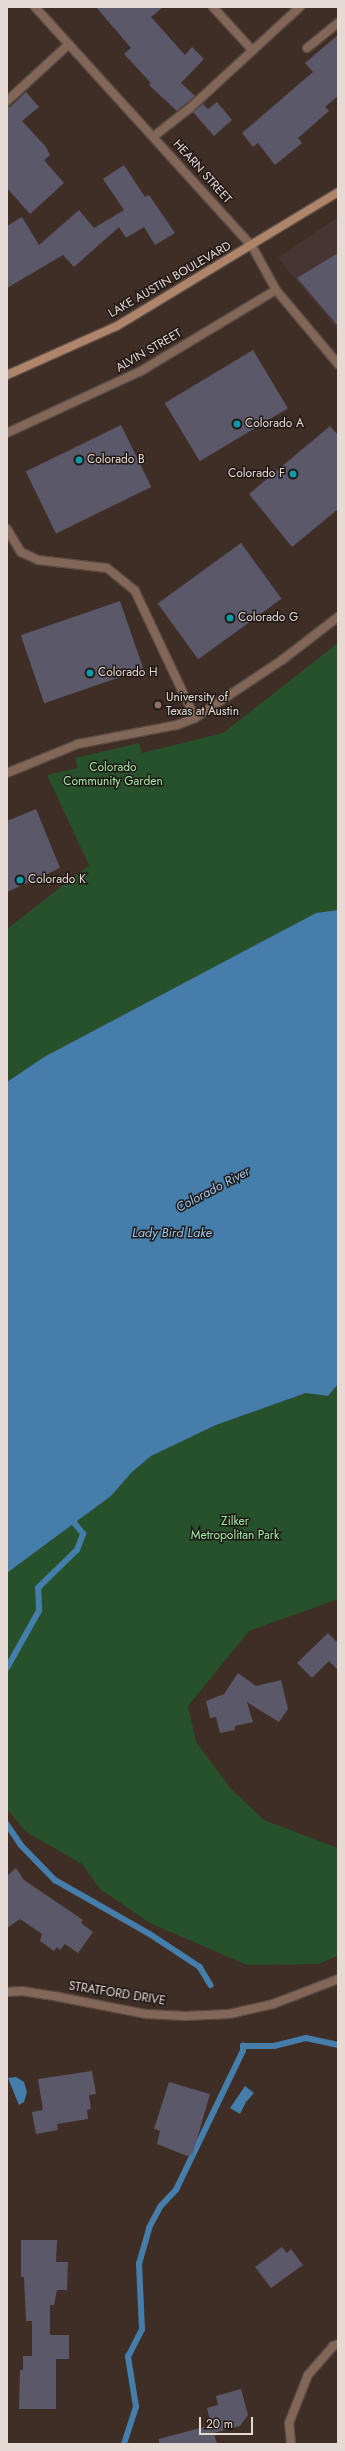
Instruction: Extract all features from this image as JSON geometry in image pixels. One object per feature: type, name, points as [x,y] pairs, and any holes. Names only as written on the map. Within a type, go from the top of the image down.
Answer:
[{"type":"main road","name":"LAKE AUSTIN BOULEVARD","points":[[7,375],[37,364],[116,326],[252,246],[338,192]]},
{"type":"street","name":"HEARN STREET","points":[[35,7],[154,136],[252,246],[276,290],[338,364]]},
{"type":"street","points":[[213,7],[253,51]]},
{"type":"street","points":[[154,136],[190,108],[300,7]]},
{"type":"street","points":[[307,48],[338,23]]},
{"type":"street","points":[[7,101],[69,44]]},
{"type":"street","name":"ALVIN STREET","points":[[7,433],[142,371],[230,315],[276,290]]},
{"type":"street","points":[[7,529],[21,552],[38,560],[107,568],[135,591],[195,718]]},
{"type":"street","points":[[7,774],[78,744],[178,725],[195,718],[282,660],[338,617]]},
{"type":"street","name":"STRATFORD DRIVE","points":[[7,1992],[22,1991],[146,2014],[186,2016],[230,2014],[273,2004],[338,1979]]},
{"type":"street","points":[[291,2444],[289,2423],[308,2375],[333,2346],[338,2344]]},
{"type":"shaded area","points":[[338,217],[338,330],[278,258]]},
{"type":"green space","name":"Colorado Community Garden","points":[[338,643],[338,910],[316,913],[44,1057],[7,1082],[7,929],[89,865],[47,775],[78,768],[75,758],[139,743],[142,753],[223,733]]},
{"type":"green space","name":"Zilker Metropolitan Park","points":[[338,1384],[338,1599],[249,1631],[188,1706],[196,1742],[231,1789],[264,1820],[338,1848],[338,1956],[318,1964],[247,1965],[150,1923],[100,1889],[82,1864],[26,1832],[7,1809],[7,1573],[111,1496],[132,1472],[151,1456],[216,1425],[306,1393],[328,1396]]},
{"type":"water","name":"Lady Bird Lake","points":[[338,910],[338,1384],[328,1396],[306,1393],[216,1425],[151,1456],[132,1472],[111,1496],[7,1573],[7,1082],[44,1057],[316,913]]},
{"type":"water","points":[[16,2077],[24,2082],[27,2092],[24,2102],[19,2105],[8,2078]]},
{"type":"water","points":[[245,2086],[254,2093],[246,2102],[240,2114],[230,2108]]},
{"type":"building","points":[[96,7],[163,7],[151,17],[185,55],[192,47],[204,59],[181,83],[195,96],[177,111],[149,85],[151,83],[124,54],[131,48]]},
{"type":"building","points":[[338,35],[338,96],[325,107],[329,111],[298,138],[302,143],[275,165],[258,143],[253,147],[242,133],[313,72],[305,63]]},
{"type":"building","points":[[26,92],[39,107],[22,121],[46,147],[50,155],[44,160],[64,183],[30,214],[7,188],[7,106],[10,107]]},
{"type":"building","points":[[217,102],[232,120],[214,136],[193,112],[203,104],[208,109]]},
{"type":"building","points":[[124,165],[145,197],[149,195],[175,233],[155,245],[144,227],[126,238],[119,227],[74,267],[63,255],[7,288],[7,226],[22,217],[39,245],[79,210],[94,228],[124,210],[103,179]]},
{"type":"building","points":[[338,253],[338,326],[297,278]]},
{"type":"building","points":[[253,350],[288,408],[200,461],[165,403]]},
{"type":"building","points":[[121,425],[151,487],[56,533],[26,471]]},
{"type":"building","points":[[330,426],[338,435],[338,509],[292,547],[249,494]]},
{"type":"building","points":[[241,543],[282,599],[198,659],[158,604]]},
{"type":"building","points":[[120,601],[143,669],[44,703],[21,635]]},
{"type":"building","points":[[36,809],[60,868],[7,892],[7,821]]},
{"type":"building","points":[[328,1633],[338,1643],[338,1670],[329,1661],[312,1678],[297,1663]]},
{"type":"building","points":[[238,1673],[256,1686],[281,1680],[288,1709],[279,1722],[247,1702],[253,1722],[235,1726],[235,1730],[220,1733],[216,1717],[210,1718],[206,1701],[224,1694]]},
{"type":"building","points":[[16,1868],[24,1880],[83,1920],[81,1923],[93,1932],[78,1953],[65,1944],[60,1950],[57,1947],[54,1951],[40,1941],[42,1934],[20,1919],[7,1928],[7,1876]]},
{"type":"building","points":[[92,2071],[96,2094],[89,2095],[91,2109],[87,2110],[88,2119],[57,2124],[58,2130],[36,2134],[32,2112],[43,2110],[38,2079]]},
{"type":"building","points":[[169,2082],[210,2094],[193,2153],[187,2156],[157,2144],[160,2131],[154,2129]]},
{"type":"building","points":[[21,2240],[57,2240],[56,2262],[68,2262],[67,2290],[57,2290],[54,2305],[50,2305],[50,2335],[69,2335],[69,2359],[56,2359],[56,2409],[19,2409],[20,2370],[23,2370],[23,2356],[32,2356],[32,2321],[26,2321],[24,2277],[21,2277]]},
{"type":"building","points":[[282,2247],[287,2253],[291,2249],[303,2265],[271,2288],[255,2267]]},
{"type":"building","points":[[241,2389],[248,2415],[240,2426],[214,2433],[217,2444],[159,2444],[159,2439],[211,2425],[207,2408],[218,2405],[216,2396]]},
{"type":"waterway","points":[[7,1668],[39,1611],[38,1588],[77,1550],[83,1534],[70,1518]]},
{"type":"waterway","points":[[7,1824],[21,1845],[55,1880],[150,1934],[200,1967],[211,1985]]},
{"type":"waterway","points":[[124,2444],[136,2407],[128,2357],[142,2330],[139,2264],[149,2228],[160,2207],[176,2190],[243,2051],[243,2046],[274,2046],[306,2038],[338,2045]]},
{"type":"place","name":"Colorado A","points":[[237,424]]},
{"type":"place","name":"Colorado B","points":[[79,460]]},
{"type":"place","name":"Colorado F","points":[[293,474]]},
{"type":"place","name":"Colorado G","points":[[230,618]]},
{"type":"place","name":"Colorado H","points":[[90,673]]},
{"type":"place","name":"University of Texas at Austin","points":[[158,705]]},
{"type":"place","name":"Colorado K","points":[[20,880]]},
{"type":"water label","name":"Colorado River","points":[[213,1190]]}]
